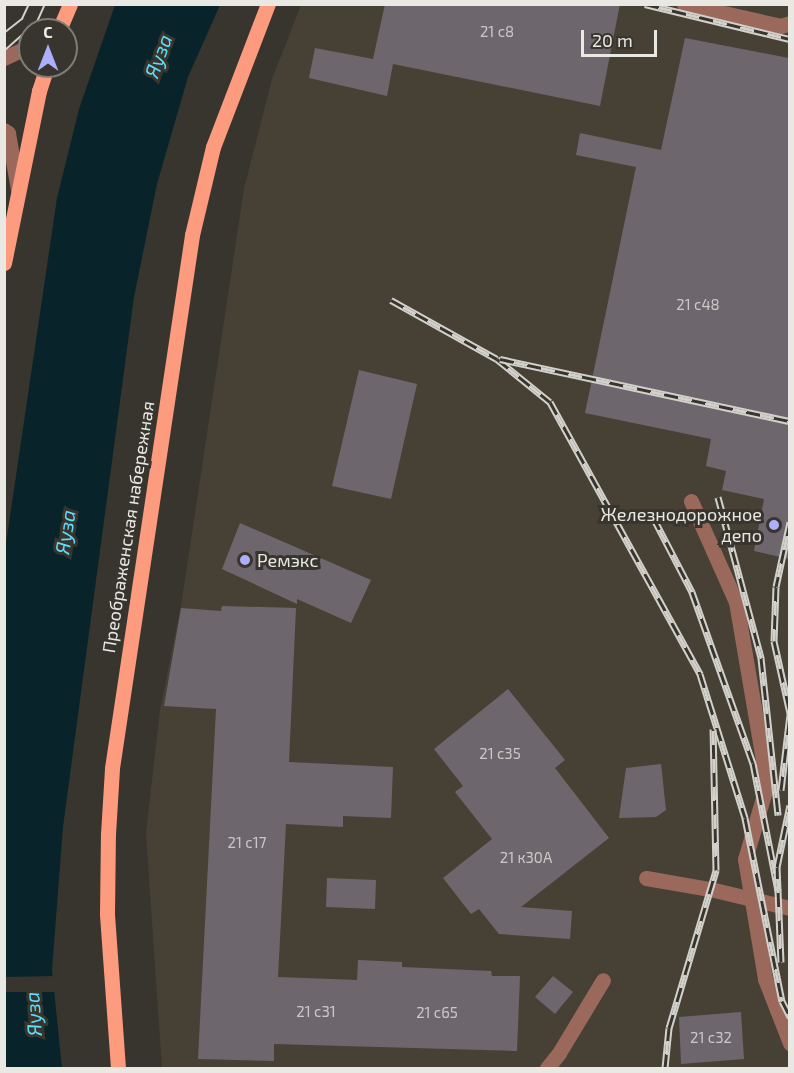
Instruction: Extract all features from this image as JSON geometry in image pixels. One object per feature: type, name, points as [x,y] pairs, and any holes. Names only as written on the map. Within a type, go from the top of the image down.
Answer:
[{"type":"main road","points":[[64,18],[70,4]]},
{"type":"main road","name":"Преображенская набережная","points":[[118,1068],[107,913],[112,768],[192,235],[213,147],[268,4]]},
{"type":"main road","points":[[4,263],[43,78]]},
{"type":"street","points":[[684,4],[781,26],[789,23]]},
{"type":"street","points":[[4,58],[18,52]]},
{"type":"street","points":[[4,130],[8,133],[18,189]]},
{"type":"street","points":[[691,501],[736,602],[767,784],[745,859],[765,979],[789,1043]]},
{"type":"street","points":[[646,878],[710,889],[789,908]]},
{"type":"street","points":[[547,1068],[559,1053],[603,980]]},
{"type":"shaded area","points":[[301,5],[789,5],[789,1068],[162,1068],[146,833],[160,710],[181,606],[244,189],[272,79]]},
{"type":"water","name":"Яуза","points":[[115,5],[220,5],[188,77],[157,184],[134,297],[63,827],[52,970],[62,1068],[5,1068],[4,557],[57,198],[79,109]]},
{"type":"pier","points":[[55,976],[55,992],[5,992],[5,977]]},
{"type":"building","points":[[385,4],[620,4],[600,106],[393,64],[387,96],[309,78],[315,48],[373,59]]},
{"type":"building","points":[[685,38],[789,58],[789,559],[754,551],[764,499],[722,490],[726,471],[706,466],[711,439],[585,413],[636,167],[576,155],[580,133],[661,150]]},
{"type":"building","points":[[359,370],[417,384],[391,499],[332,486]]},
{"type":"building","points":[[240,523],[371,580],[351,623],[297,599],[297,604],[222,569]]},
{"type":"building","points":[[222,606],[296,608],[289,762],[393,767],[391,818],[343,816],[343,827],[286,824],[278,977],[357,980],[358,960],[402,962],[402,967],[491,971],[492,976],[520,976],[517,1051],[274,1044],[274,1061],[198,1059],[216,709],[164,706],[181,608],[221,611]]},
{"type":"building","points":[[508,689],[565,760],[555,768],[609,838],[521,907],[572,911],[570,939],[499,934],[479,909],[471,914],[443,878],[492,839],[455,792],[463,786],[434,749]]},
{"type":"building","points":[[661,764],[666,810],[656,817],[619,818],[626,768]]},
{"type":"building","points":[[327,878],[376,880],[375,909],[326,907]]},
{"type":"building","points":[[553,976],[573,992],[555,1014],[535,997]]},
{"type":"building","points":[[741,1012],[744,1059],[681,1064],[679,1017]]},
{"type":"tram line","points":[[4,33],[22,19],[29,4]]},
{"type":"tram line","points":[[4,51],[37,22],[45,4]]},
{"type":"railway","points":[[645,4],[790,39]]},
{"type":"railway","points":[[391,300],[497,359],[550,402],[700,674],[745,818],[782,1001],[790,1017]]},
{"type":"railway","points":[[500,359],[790,421]]},
{"type":"railway","points":[[718,497],[761,658],[778,815]]},
{"type":"railway","points":[[653,517],[692,592],[753,763],[778,891]]},
{"type":"railway","points":[[790,522],[776,587],[774,641],[790,713]]},
{"type":"railway","points":[[781,790],[790,714]]},
{"type":"railway","points":[[665,1068],[669,1028],[716,870],[713,729]]},
{"type":"railway","points":[[781,962],[777,867],[790,805]]},
{"type":"place","name":"Железнодорожное депо","points":[[774,525]]},
{"type":"place","name":"Ремэкс","points":[[245,560]]}]
